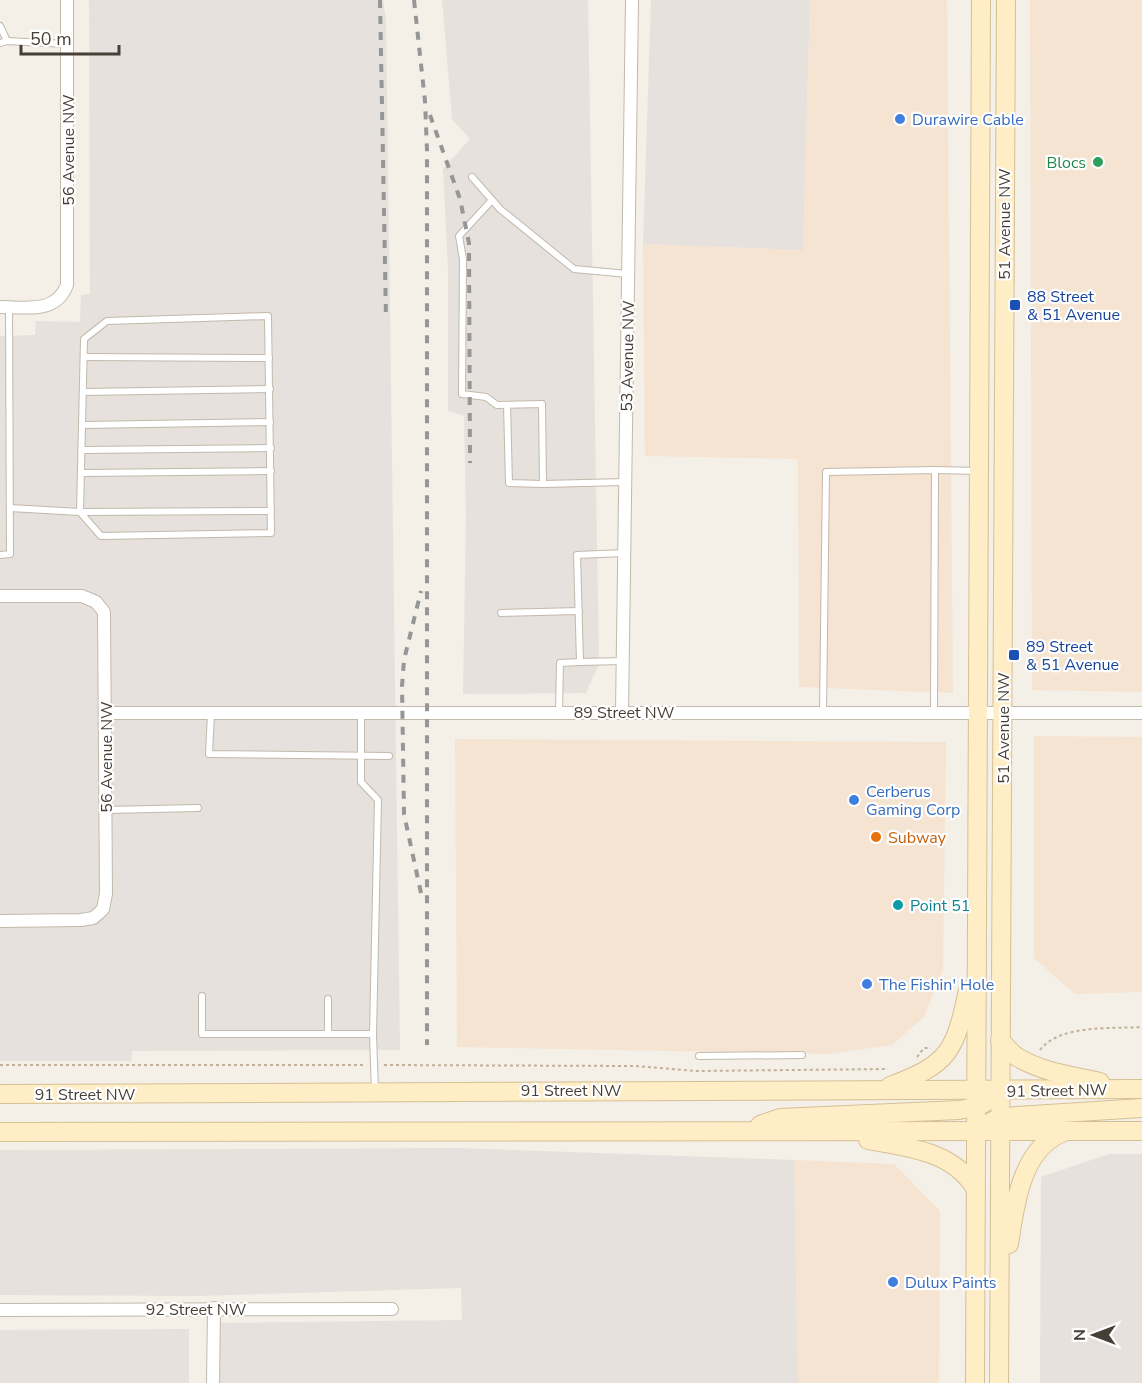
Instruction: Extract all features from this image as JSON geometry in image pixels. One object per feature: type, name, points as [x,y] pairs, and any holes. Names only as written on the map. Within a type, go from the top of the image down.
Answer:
[{"type":"main road","name":"51 Avenue NW","points":[[975,1383],[981,0]]},
{"type":"main road","name":"51 Avenue NW","points":[[999,1383],[1006,0]]},
{"type":"main road","points":[[879,1090],[919,1075],[933,1067],[945,1055],[960,1024],[976,949]]},
{"type":"main road","points":[[1000,1040],[1018,1057],[1033,1064],[1062,1074],[1135,1089]]},
{"type":"main road","name":"91 Street NW","points":[[1000,1091],[1135,1089]]},
{"type":"main road","name":"91 Street NW","points":[[0,1094],[879,1090],[975,1099]]},
{"type":"main road","points":[[744,1131],[780,1118],[959,1110],[975,1099],[983,1104],[1000,1091]]},
{"type":"main road","points":[[1001,1125],[1142,1108]]},
{"type":"main road","points":[[0,1132],[816,1130],[975,1132],[981,1125],[1067,1131],[1142,1131]]},
{"type":"main road","points":[[816,1130],[924,1151],[959,1168],[975,1188]]},
{"type":"main road","points":[[999,1299],[1013,1219],[1029,1165],[1035,1153],[1044,1143],[1067,1131]]},
{"type":"street","name":"56 Avenue NW","points":[[4,307],[46,307],[60,298],[68,277],[67,0]]},
{"type":"street","name":"53 Avenue NW","points":[[622,712],[632,0]]},
{"type":"street","name":"56 Avenue NW","points":[[0,596],[75,596],[96,602],[106,617],[106,894],[102,909],[93,918],[81,920],[0,921]]},
{"type":"street","name":"89 Street NW","points":[[106,713],[1003,714],[1142,712]]},
{"type":"street","points":[[213,1383],[214,1308]]},
{"type":"street","name":"92 Street NW","points":[[0,1310],[392,1309]]},
{"type":"lane","points":[[0,26],[4,42],[68,44]]},
{"type":"lane","points":[[472,177],[500,209],[574,269],[628,274]]},
{"type":"lane","points":[[492,200],[459,236],[463,259],[462,394],[486,398],[497,405],[542,404],[543,484]]},
{"type":"lane","points":[[0,555],[10,554],[9,381],[4,307]]},
{"type":"lane","points":[[268,316],[271,533],[101,536],[81,512],[84,357],[84,339],[108,321],[268,316]]},
{"type":"lane","points":[[84,357],[269,358]]},
{"type":"lane","points":[[0,381],[9,381]]},
{"type":"lane","points":[[84,392],[270,389]]},
{"type":"lane","points":[[507,405],[509,483],[625,482]]},
{"type":"lane","points":[[83,425],[270,422]]},
{"type":"lane","points":[[83,450],[271,448]]},
{"type":"lane","points":[[934,713],[935,470]]},
{"type":"lane","points":[[82,473],[271,471]]},
{"type":"lane","points":[[823,713],[826,472],[978,471]]},
{"type":"lane","points":[[10,508],[81,512],[271,511]]},
{"type":"lane","points":[[580,662],[577,555],[624,553]]},
{"type":"lane","points":[[501,613],[579,611]]},
{"type":"lane","points":[[559,712],[560,663],[623,661]]},
{"type":"lane","points":[[211,712],[209,754],[389,756]]},
{"type":"lane","points":[[361,712],[361,782],[378,800],[373,1034],[375,1091]]},
{"type":"lane","points":[[106,810],[198,808]]},
{"type":"lane","points":[[202,996],[202,1034],[373,1034]]},
{"type":"lane","points":[[327,1034],[328,999]]},
{"type":"lane","points":[[699,1056],[802,1055]]},
{"type":"path","points":[[1038,1054],[1047,1042],[1061,1034],[1142,1027]]},
{"type":"path","points":[[913,1061],[924,1048],[930,1047],[939,1051]]},
{"type":"path","points":[[0,1065],[644,1066],[696,1071],[895,1068]]},
{"type":"shaded area","points":[[89,0],[383,0],[386,19],[400,1050],[132,1051],[131,1061],[0,1061],[0,336],[35,335],[36,321],[80,322],[81,295],[90,294]]},
{"type":"shaded area","points":[[442,0],[588,0],[599,664],[586,693],[463,694],[466,515],[464,416],[448,411],[448,271],[443,169],[470,139],[452,119]]},
{"type":"shaded area","points":[[651,0],[810,0],[803,250],[643,244]]},
{"type":"shaded area","points":[[810,0],[947,0],[953,693],[799,687],[798,459],[645,456],[643,244],[803,250]]},
{"type":"shaded area","points":[[1030,0],[1142,0],[1142,692],[1032,690]]},
{"type":"shaded area","points":[[1034,736],[1142,737],[1142,992],[1075,994],[1034,958]]},
{"type":"shaded area","points":[[455,739],[946,742],[943,970],[924,1017],[892,1045],[828,1054],[457,1047]]},
{"type":"shaded area","points":[[460,1148],[794,1160],[798,1383],[220,1383],[220,1323],[462,1320],[461,1288],[196,1296],[0,1295],[0,1150]]},
{"type":"shaded area","points":[[1109,1154],[1142,1154],[1142,1383],[1040,1383],[1041,1177]]},
{"type":"shaded area","points":[[794,1160],[894,1164],[940,1211],[939,1383],[798,1383]]},
{"type":"shaded area","points":[[189,1329],[189,1383],[0,1383],[0,1330]]},
{"type":"railway","points":[[380,0],[386,318]]},
{"type":"railway","points":[[414,0],[425,101],[427,150],[427,1045]]},
{"type":"railway","points":[[430,115],[460,199],[469,243],[470,463]]},
{"type":"railway","points":[[421,591],[404,660],[402,686],[404,814],[421,893]]},
{"type":"place","name":"Durawire Cable","points":[[900,119]]},
{"type":"place","name":"Blocs","points":[[1098,162]]},
{"type":"place","name":"88 Street & 51 Avenue","points":[[1015,305]]},
{"type":"place","name":"89 Street & 51 Avenue","points":[[1014,655]]},
{"type":"place","name":"Cerberus Gaming Corp","points":[[854,800]]},
{"type":"place","name":"Subway","points":[[876,837]]},
{"type":"place","name":"Point 51","points":[[898,905]]},
{"type":"place","name":"The Fishin' Hole","points":[[867,984]]},
{"type":"place","name":"Dulux Paints","points":[[893,1282]]}]
